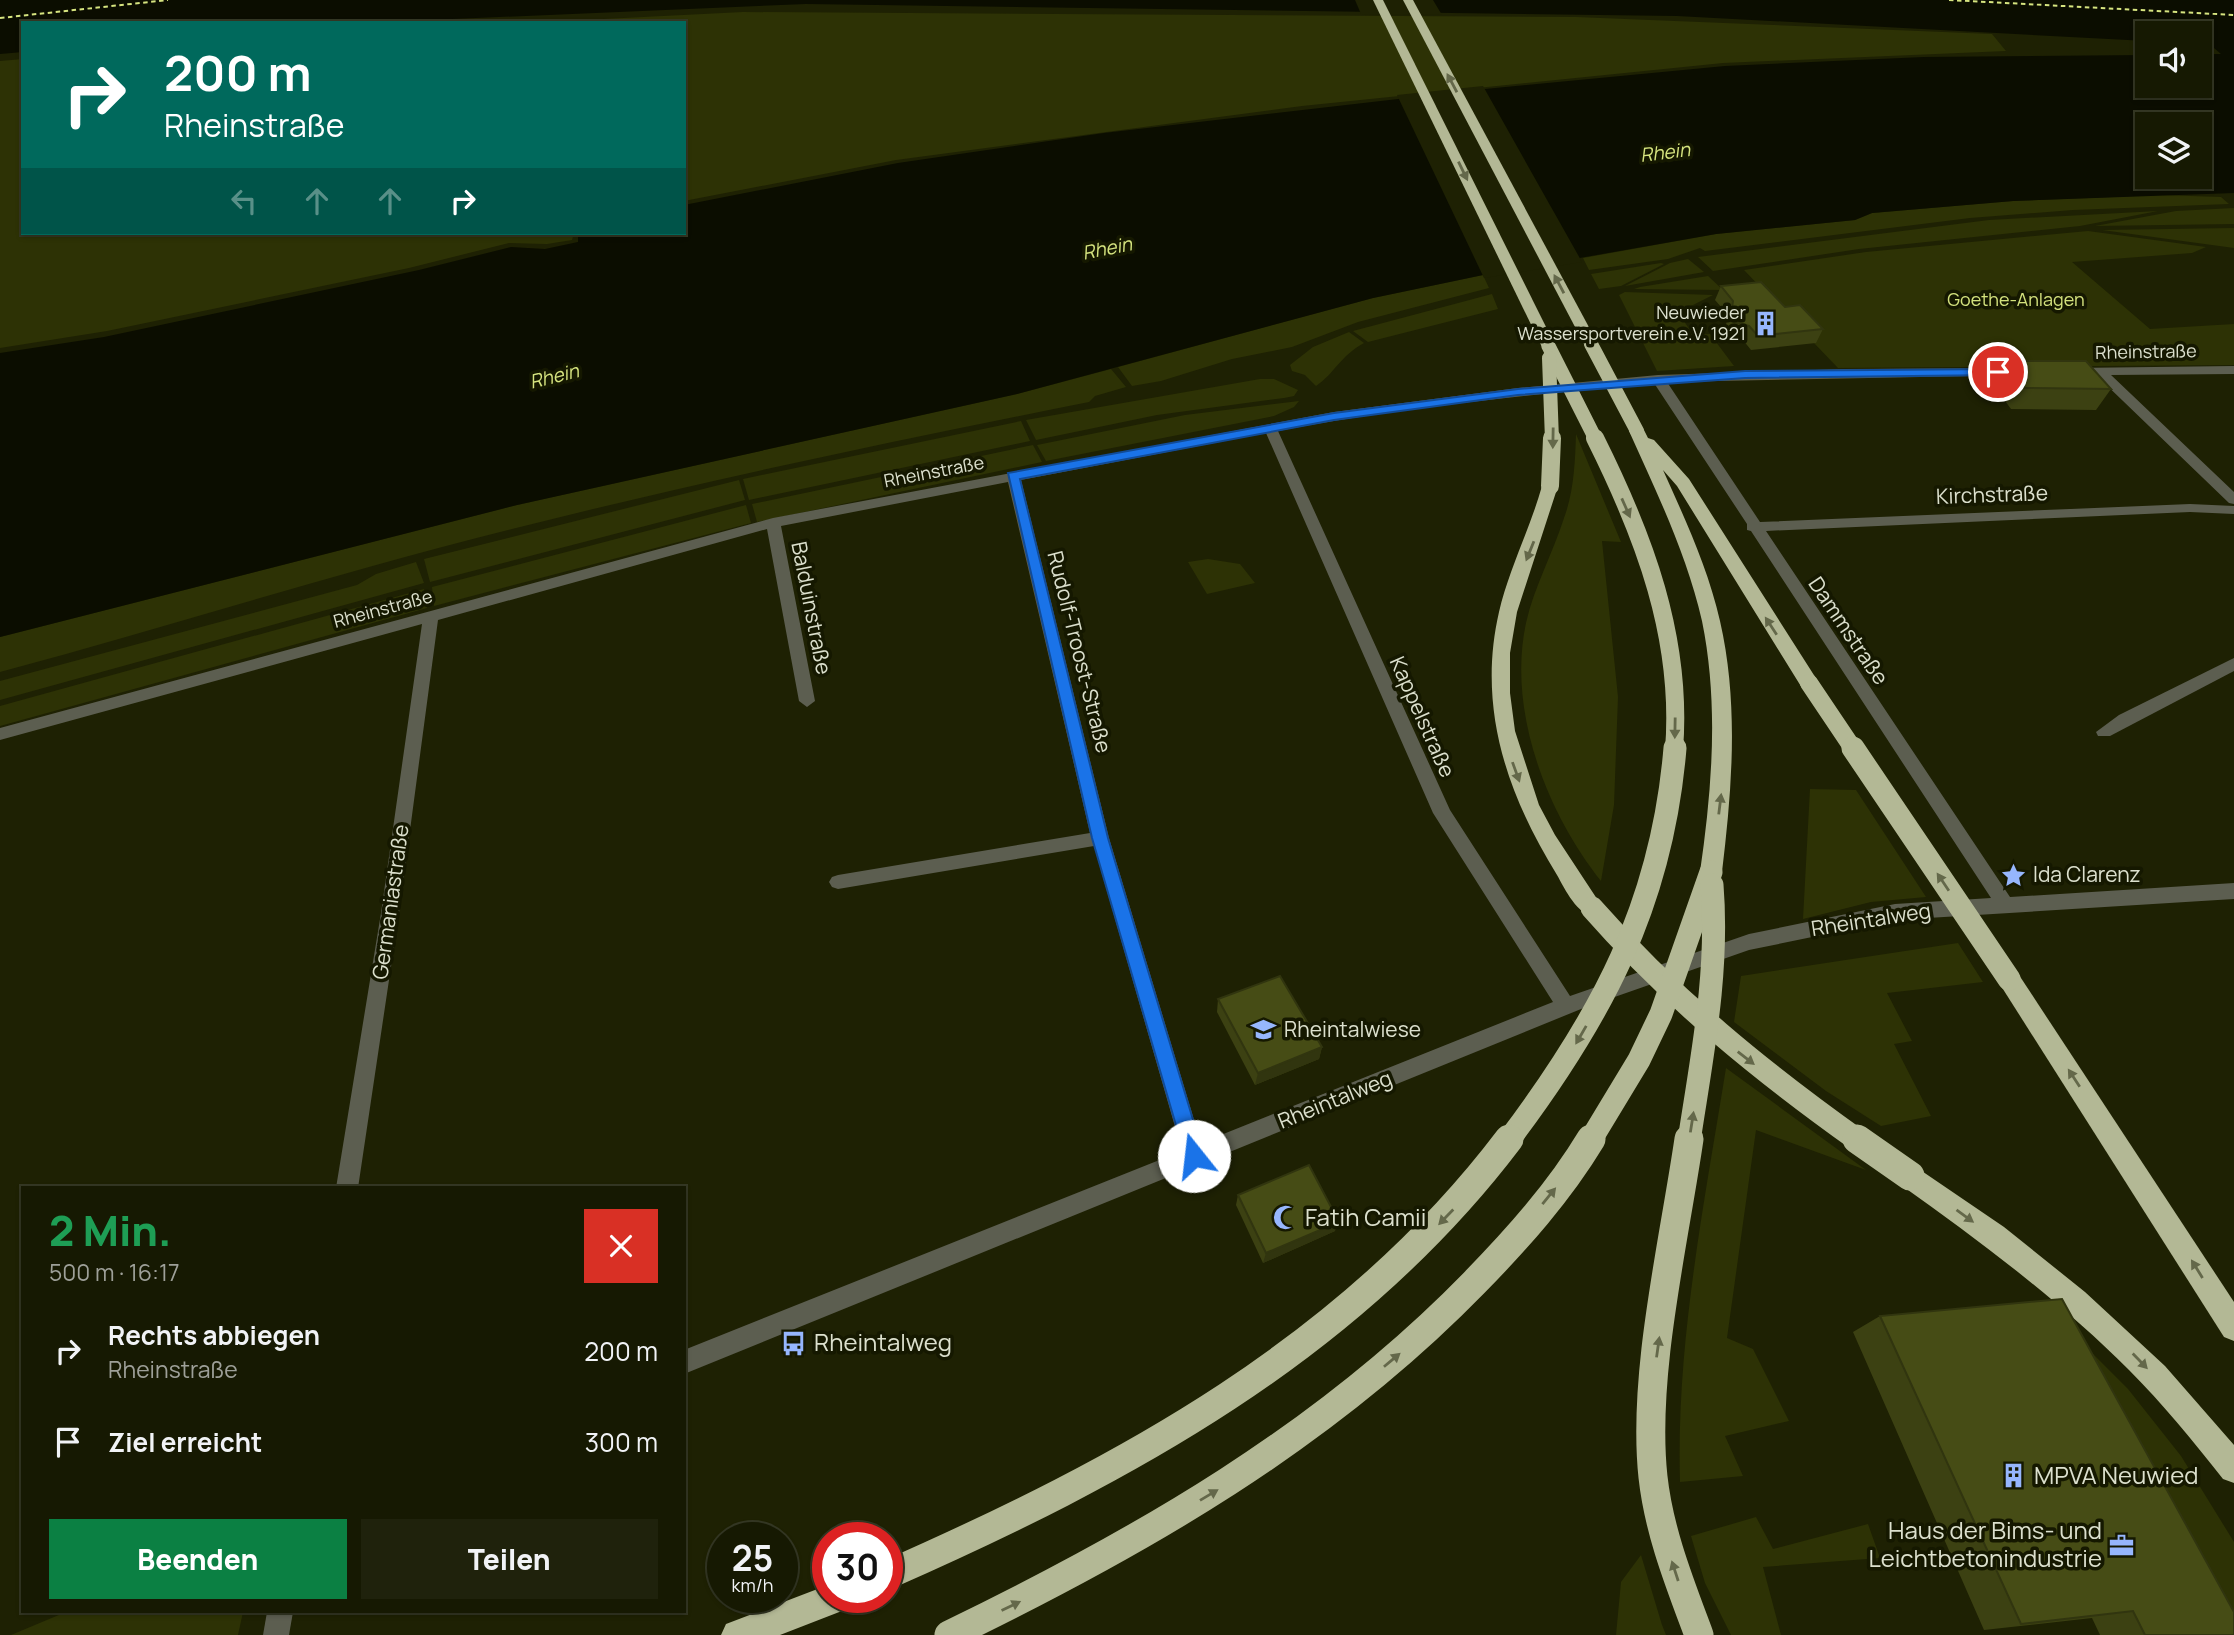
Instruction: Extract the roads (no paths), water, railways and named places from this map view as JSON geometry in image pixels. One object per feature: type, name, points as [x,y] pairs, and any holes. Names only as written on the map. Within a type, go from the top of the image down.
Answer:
[{"type":"highway","points":[[903,1567],[1106,1471],[1204,1414],[1299,1349],[1377,1285],[1450,1213],[1502,1154],[1547,1093],[1616,976],[1643,902],[1667,813],[1674,755],[1672,658],[1664,609],[1628,510],[1378,0]]},
{"type":"highway","points":[[949,1635],[1014,1605],[1135,1541],[1243,1475],[1339,1406],[1423,1334],[1502,1253],[1554,1191],[1602,1123],[1638,1061],[1665,1005],[1689,945],[1710,872],[1722,789],[1723,713],[1714,642],[1702,588],[1637,431],[1408,0]]},
{"type":"highway","points":[[1548,345],[1553,418],[1550,486],[1506,620],[1498,667],[1498,694],[1509,751],[1534,817],[1551,850],[1609,929],[1691,1011],[1786,1089],[1964,1214],[2077,1303],[2163,1384],[2234,1468]]},
{"type":"highway","points":[[1637,431],[1683,483],[1784,646],[2008,979],[2234,1327]]},
{"type":"highway","points":[[1699,1635],[1667,1546],[1653,1479],[1651,1444],[1656,1357],[1714,975],[1716,936],[1710,872]]},
{"type":"highway","points":[[737,1635],[812,1607]]},
{"type":"street","name":"Rheinstraße","points":[[2059,372],[2234,370]]},
{"type":"street","name":"Rheinstraße","points":[[0,734],[773,523],[1270,428],[1494,395],[1658,379],[1844,373],[2032,372]]},
{"type":"street","points":[[2100,372],[2234,500]]},
{"type":"street","name":"Dammstraße","points":[[1658,379],[1752,527],[2004,905]]},
{"type":"street","name":"Kappelstraße","points":[[1270,428],[1443,813],[1473,864],[1539,958],[1566,1007]]},
{"type":"street","name":"Rudolf-Troost-Straße","points":[[1013,476],[1100,838],[1194,1156]]},
{"type":"street","name":"Kirchstraße","points":[[1752,527],[2190,508],[2234,510]]},
{"type":"street","name":"Balduinstraße","points":[[773,523],[807,701]]},
{"type":"street","name":"Germaniastraße","points":[[347,1186],[390,913],[431,616]]},
{"type":"street","points":[[2105,733],[2125,719],[2234,664]]},
{"type":"street","points":[[838,882],[1100,838]]},
{"type":"street","name":"Rheintalweg","points":[[686,1361],[1566,1007],[1749,942],[1895,912],[2234,891]]},
{"type":"street","points":[[275,1635],[280,1613]]},
{"type":"water","name":"Rhein","points":[[0,0],[2234,0],[2234,193],[2013,201],[1872,213],[1855,220],[1716,234],[1483,275],[1373,298],[1017,394],[517,505],[0,637],[0,353],[104,337],[419,270],[511,247],[545,249],[578,242],[578,235],[686,235],[686,205],[898,163],[1104,133],[1485,89],[1725,66],[1924,57],[2135,55],[2135,98],[2212,98],[2212,54],[2221,54],[2212,48],[2212,21],[2135,21],[2135,40],[1677,16],[806,4],[406,21],[21,21],[21,52],[0,54]]},
{"type":"place","name":"Neuwieder Wassersportverein e.V. 1921","points":[[1766,323]]},
{"type":"place","name":"Ida Clarenz","points":[[2013,875]]},
{"type":"place","name":"Rheintalwiese","points":[[1264,1030]]},
{"type":"place","name":"Fatih Camii","points":[[1285,1218]]},
{"type":"place","name":"Rheintalweg","points":[[794,1343]]},
{"type":"place","name":"MPVA Neuwied","points":[[2014,1476]]},
{"type":"place","name":"Haus der Bims- und Leichtbetonindustrie","points":[[2122,1545]]},
{"type":"park label","name":"Goethe-Anlagen","points":[[2016,300]]}]
